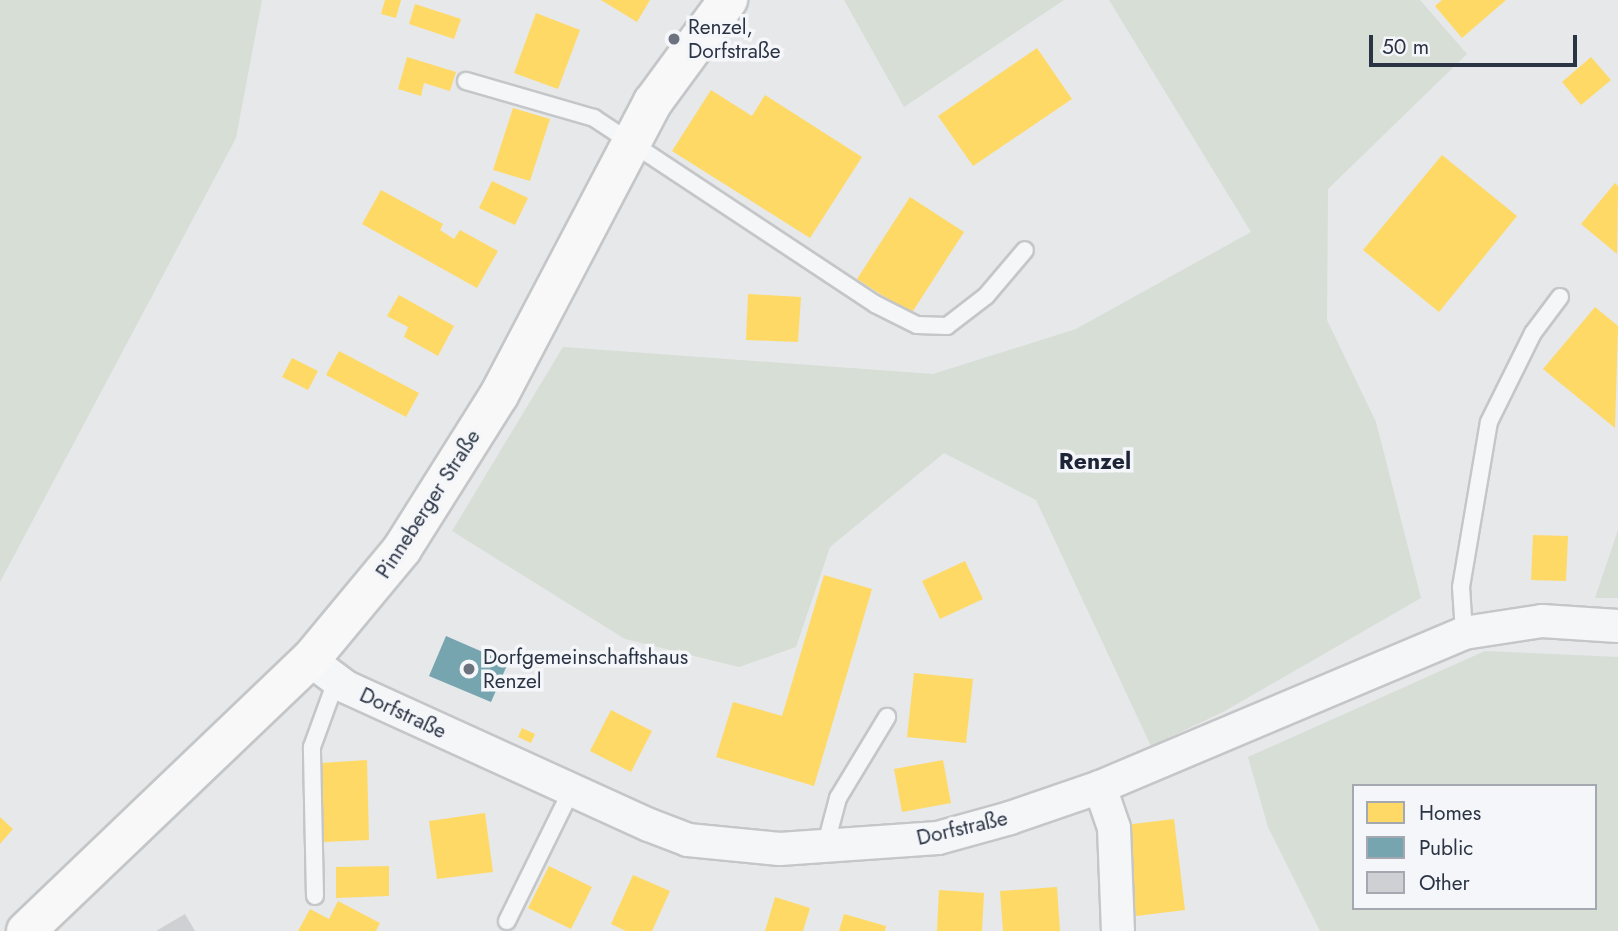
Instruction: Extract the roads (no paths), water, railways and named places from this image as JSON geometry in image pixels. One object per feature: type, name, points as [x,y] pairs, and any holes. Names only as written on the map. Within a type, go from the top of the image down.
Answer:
[{"type":"main road","name":"Pinneberger Straße","points":[[26,931],[323,670],[499,395],[631,140],[690,47],[728,0]]},
{"type":"street","name":"Dorfstraße","points":[[323,670],[571,791],[688,840],[732,847],[825,847],[961,833],[1100,787],[1464,633],[1542,621],[1618,626]]},
{"type":"street","points":[[1100,787],[1114,828],[1118,931]]},
{"type":"lane","points":[[466,81],[594,118],[875,304],[917,325],[947,326],[986,296],[1025,250]]},
{"type":"lane","points":[[1464,633],[1461,587],[1489,422],[1534,333],[1560,297]]},
{"type":"lane","points":[[315,896],[312,747],[323,670]]},
{"type":"lane","points":[[825,847],[838,798],[887,716]]},
{"type":"lane","points":[[507,921],[571,791]]},
{"type":"place","name":"Renzel, Dorfstraße","points":[[674,39]]},
{"type":"place","name":"Dorfgemeinschaftshaus Renzel","points":[[469,669]]},
{"type":"district","name":"Renzel","points":[[1095,461]]}]
